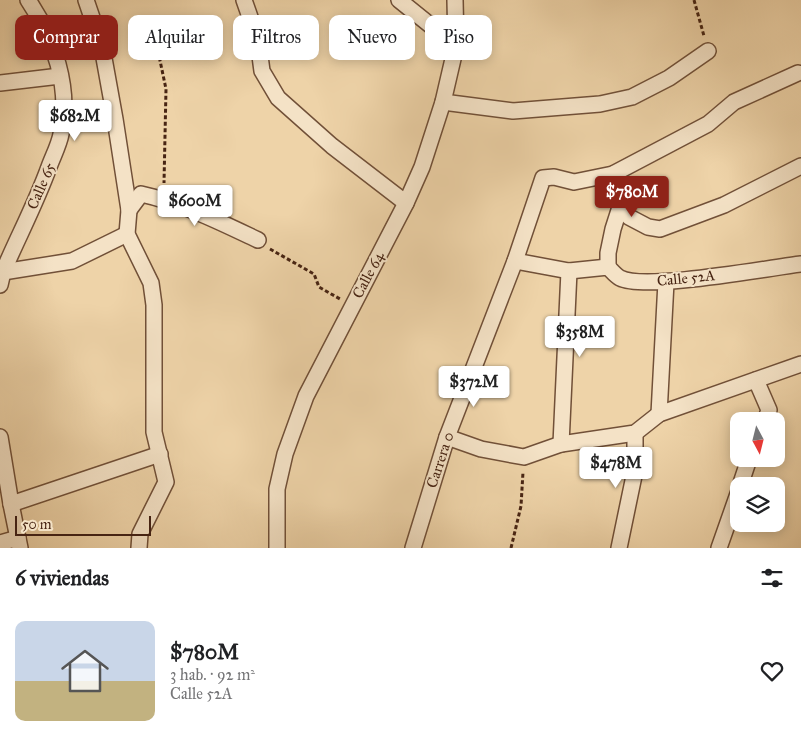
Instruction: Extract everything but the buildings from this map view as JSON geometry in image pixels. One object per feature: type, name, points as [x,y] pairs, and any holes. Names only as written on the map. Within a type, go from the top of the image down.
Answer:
[{"type":"street","name":"Calle 65","points":[[1,279],[44,180],[61,135],[64,102],[53,46],[28,0]]},
{"type":"street","points":[[86,0],[102,47],[115,119],[129,210],[127,234],[151,283],[154,305],[154,432],[166,482],[140,534],[139,548]]},
{"type":"street","points":[[244,0],[260,56],[262,71],[278,98],[332,146],[406,203]]},
{"type":"street","points":[[399,0],[425,21]]},
{"type":"street","name":"Calle 64","points":[[455,0],[455,15]]},
{"type":"street","points":[[443,102],[513,111],[600,104],[632,97],[669,78],[708,51]]},
{"type":"street","name":"Calle 64","points":[[277,548],[277,489],[285,454],[306,396],[406,203],[422,167],[443,102],[453,60]]},
{"type":"street","points":[[798,72],[734,102],[708,124],[613,174],[621,204],[629,217],[648,227],[660,229],[724,205],[801,166]]},
{"type":"street","points":[[0,83],[60,76]]},
{"type":"street","name":"Carrera 0","points":[[413,548],[447,438],[515,261],[543,178],[554,177],[574,182],[613,174]]},
{"type":"street","points":[[129,210],[141,194],[164,199],[258,240]]},
{"type":"street","points":[[515,261],[569,271],[608,267],[608,253],[613,228],[621,204]]},
{"type":"street","points":[[1,279],[72,261],[127,234]]},
{"type":"street","name":"Calle 52A","points":[[608,267],[620,278],[632,281],[666,282],[801,264]]},
{"type":"street","points":[[562,444],[569,271]]},
{"type":"street","points":[[659,414],[666,282]]},
{"type":"street","points":[[447,438],[481,449],[524,458],[562,444],[635,433],[659,414],[801,364]]},
{"type":"street","points":[[756,380],[768,412]]},
{"type":"street","points":[[619,548],[635,471],[635,433]]},
{"type":"street","points":[[0,437],[19,543],[0,543]]},
{"type":"street","points":[[11,504],[160,454]]},
{"type":"street","points":[[720,548],[730,518]]},
{"type":"path","points":[[694,0],[708,51]]},
{"type":"path","points":[[160,60],[166,89],[164,199]]},
{"type":"path","points":[[258,240],[278,254],[314,274],[319,287],[352,305]]},
{"type":"path","points":[[512,548],[521,506],[524,458]]}]
